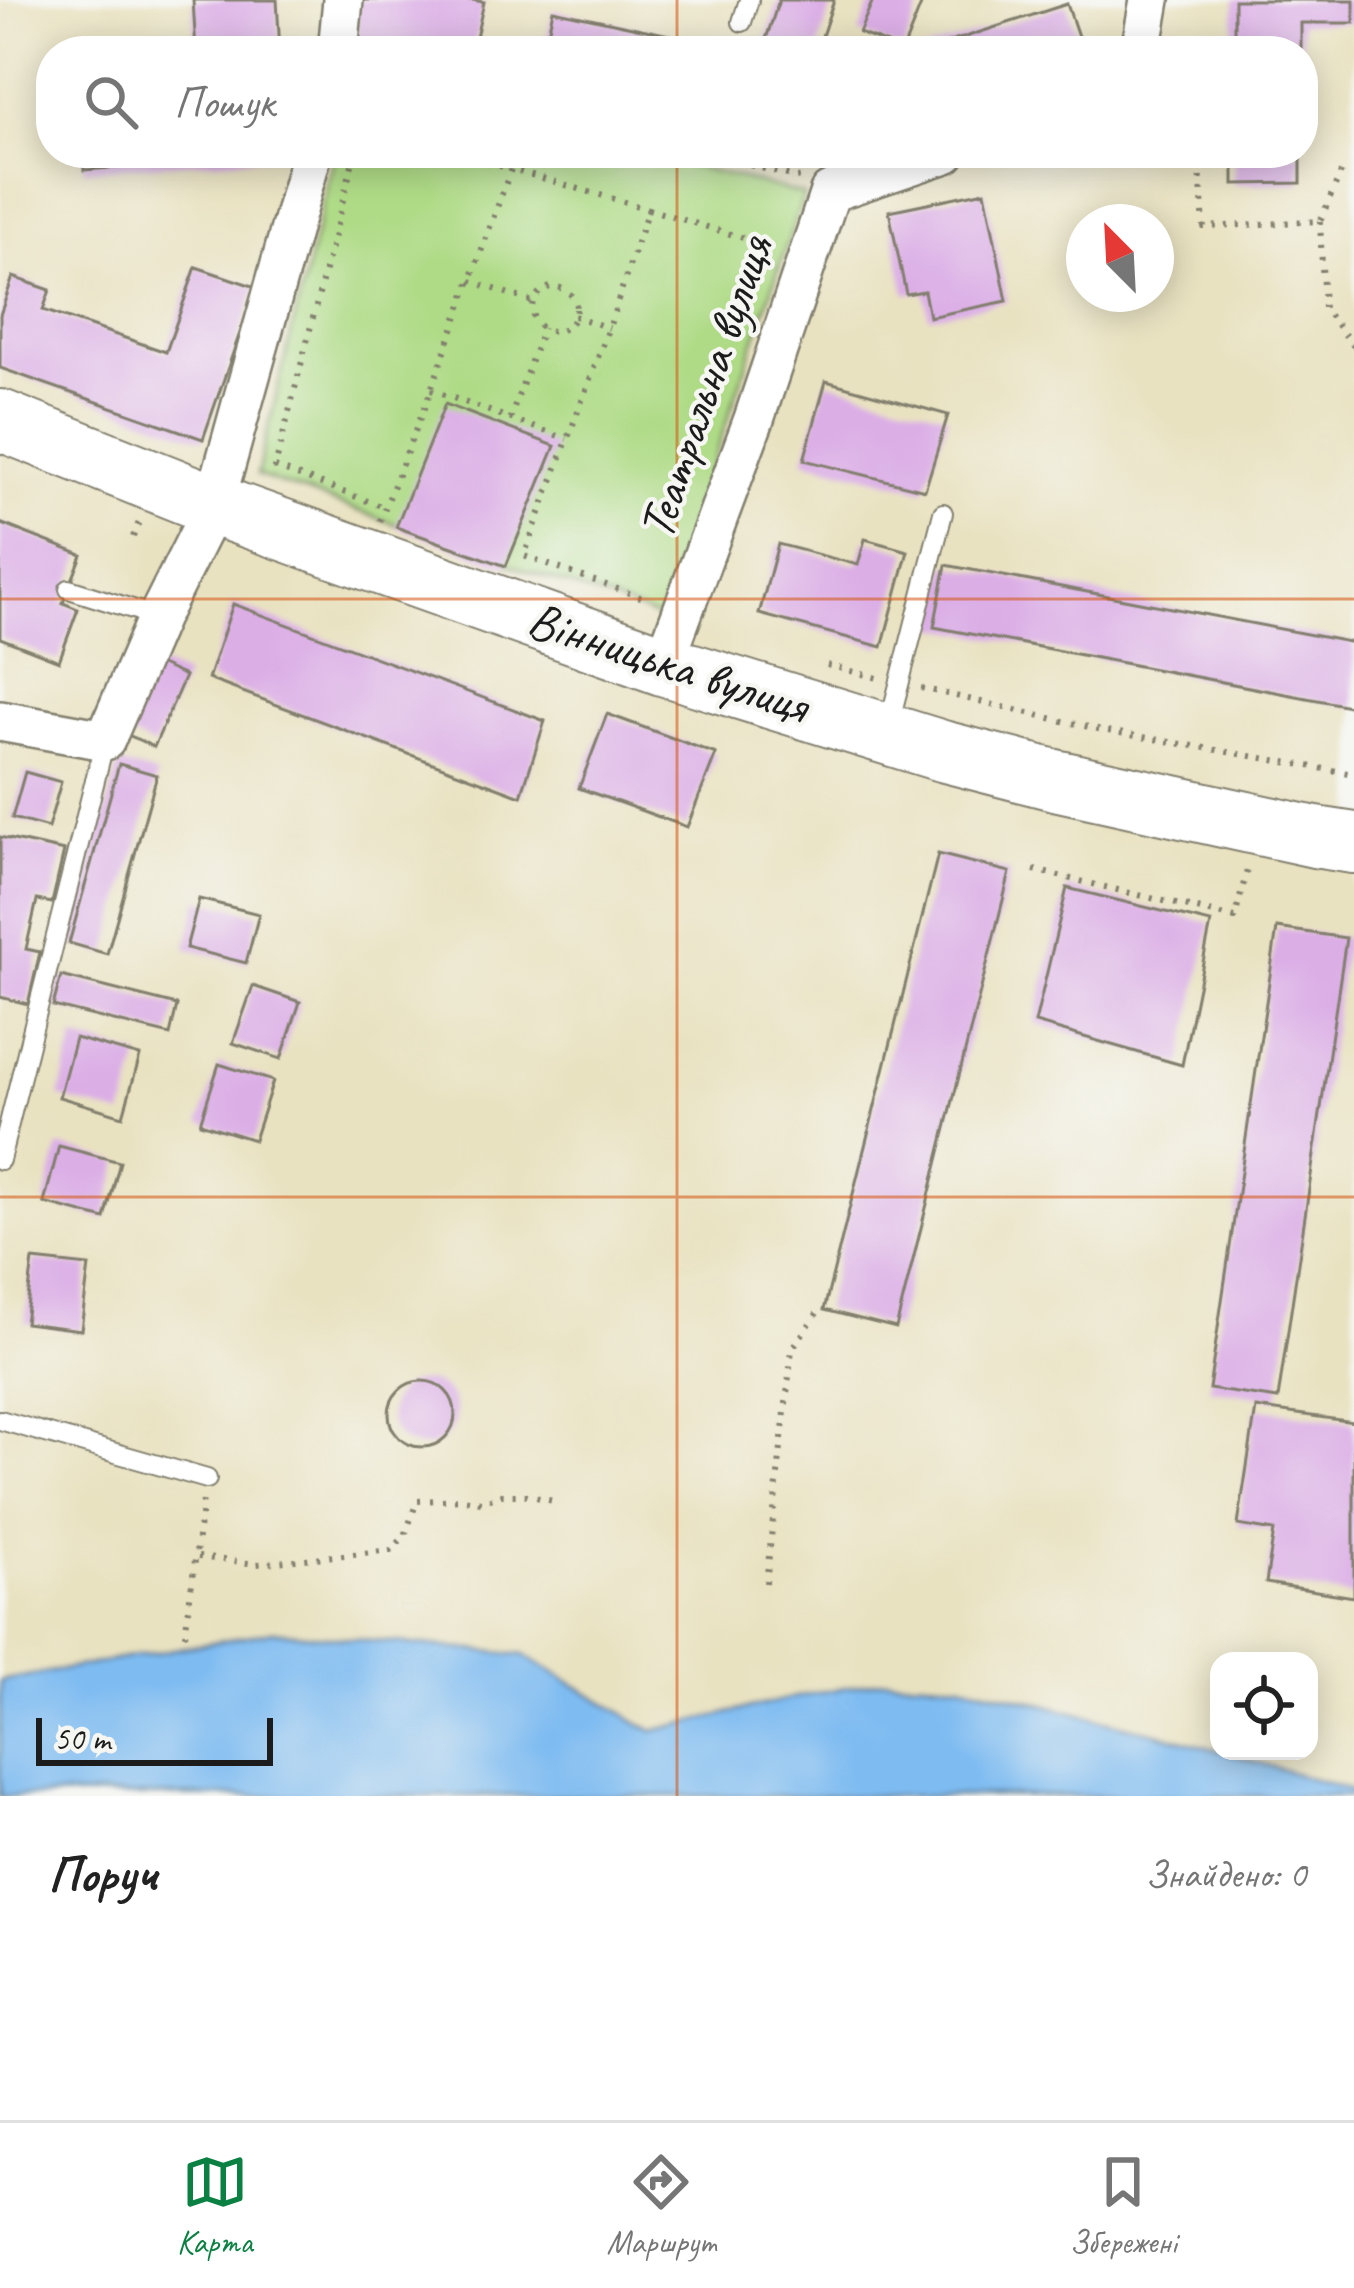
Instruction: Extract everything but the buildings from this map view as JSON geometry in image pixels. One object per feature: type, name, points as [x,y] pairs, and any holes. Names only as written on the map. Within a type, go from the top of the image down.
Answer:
[{"type":"main road","name":"Вінницька вулиця","points":[[0,420],[214,505],[663,664],[893,708],[1054,780],[1354,843]]},
{"type":"street","points":[[339,36],[343,0]]},
{"type":"street","points":[[1144,36],[1150,0]]},
{"type":"street","points":[[0,721],[105,740],[158,617],[214,505],[307,168]]},
{"type":"street","name":"Театральна вулиця","points":[[663,664],[754,419],[830,192],[901,168]]},
{"type":"lane","points":[[742,22],[749,0]]},
{"type":"lane","points":[[893,708],[944,513]]},
{"type":"lane","points":[[69,589],[158,617]]},
{"type":"lane","points":[[0,1160],[105,740]]},
{"type":"lane","points":[[0,1420],[207,1479]]},
{"type":"path","points":[[351,168],[275,467],[385,508]]},
{"type":"path","points":[[507,168],[774,246]]},
{"type":"path","points":[[763,168],[830,192]]},
{"type":"path","points":[[1200,168],[1204,227],[1320,220]]},
{"type":"path","points":[[1343,168],[1320,220],[1324,309],[1354,346]]},
{"type":"path","points":[[377,530],[511,169]]},
{"type":"path","points":[[648,209],[524,556],[654,602]]},
{"type":"path","points":[[472,281],[533,302]]},
{"type":"path","points":[[549,287],[564,289],[573,299],[574,316],[563,328],[543,328],[534,316],[536,295],[549,287]]},
{"type":"path","points":[[574,316],[609,328]]},
{"type":"path","points":[[510,418],[543,328]]},
{"type":"path","points":[[431,390],[567,440]]},
{"type":"path","points":[[826,664],[893,708],[1102,730],[1354,774]]},
{"type":"path","points":[[1034,870],[1235,918],[1251,854]]},
{"type":"path","points":[[766,1582],[792,1349],[818,1312]]},
{"type":"path","points":[[185,1635],[207,1479]]},
{"type":"path","points":[[198,1557],[257,1564],[391,1550],[405,1536],[417,1501],[482,1502],[502,1495],[553,1501]]},
{"type":"green space","points":[[331,168],[700,168],[804,195],[660,618],[257,475]]},
{"type":"water","points":[[273,1631],[524,1655],[653,1731],[887,1679],[961,1683],[1187,1741],[1210,1748],[1210,1760],[1250,1760],[1354,1791],[1354,1796],[0,1796],[0,1681]]}]
